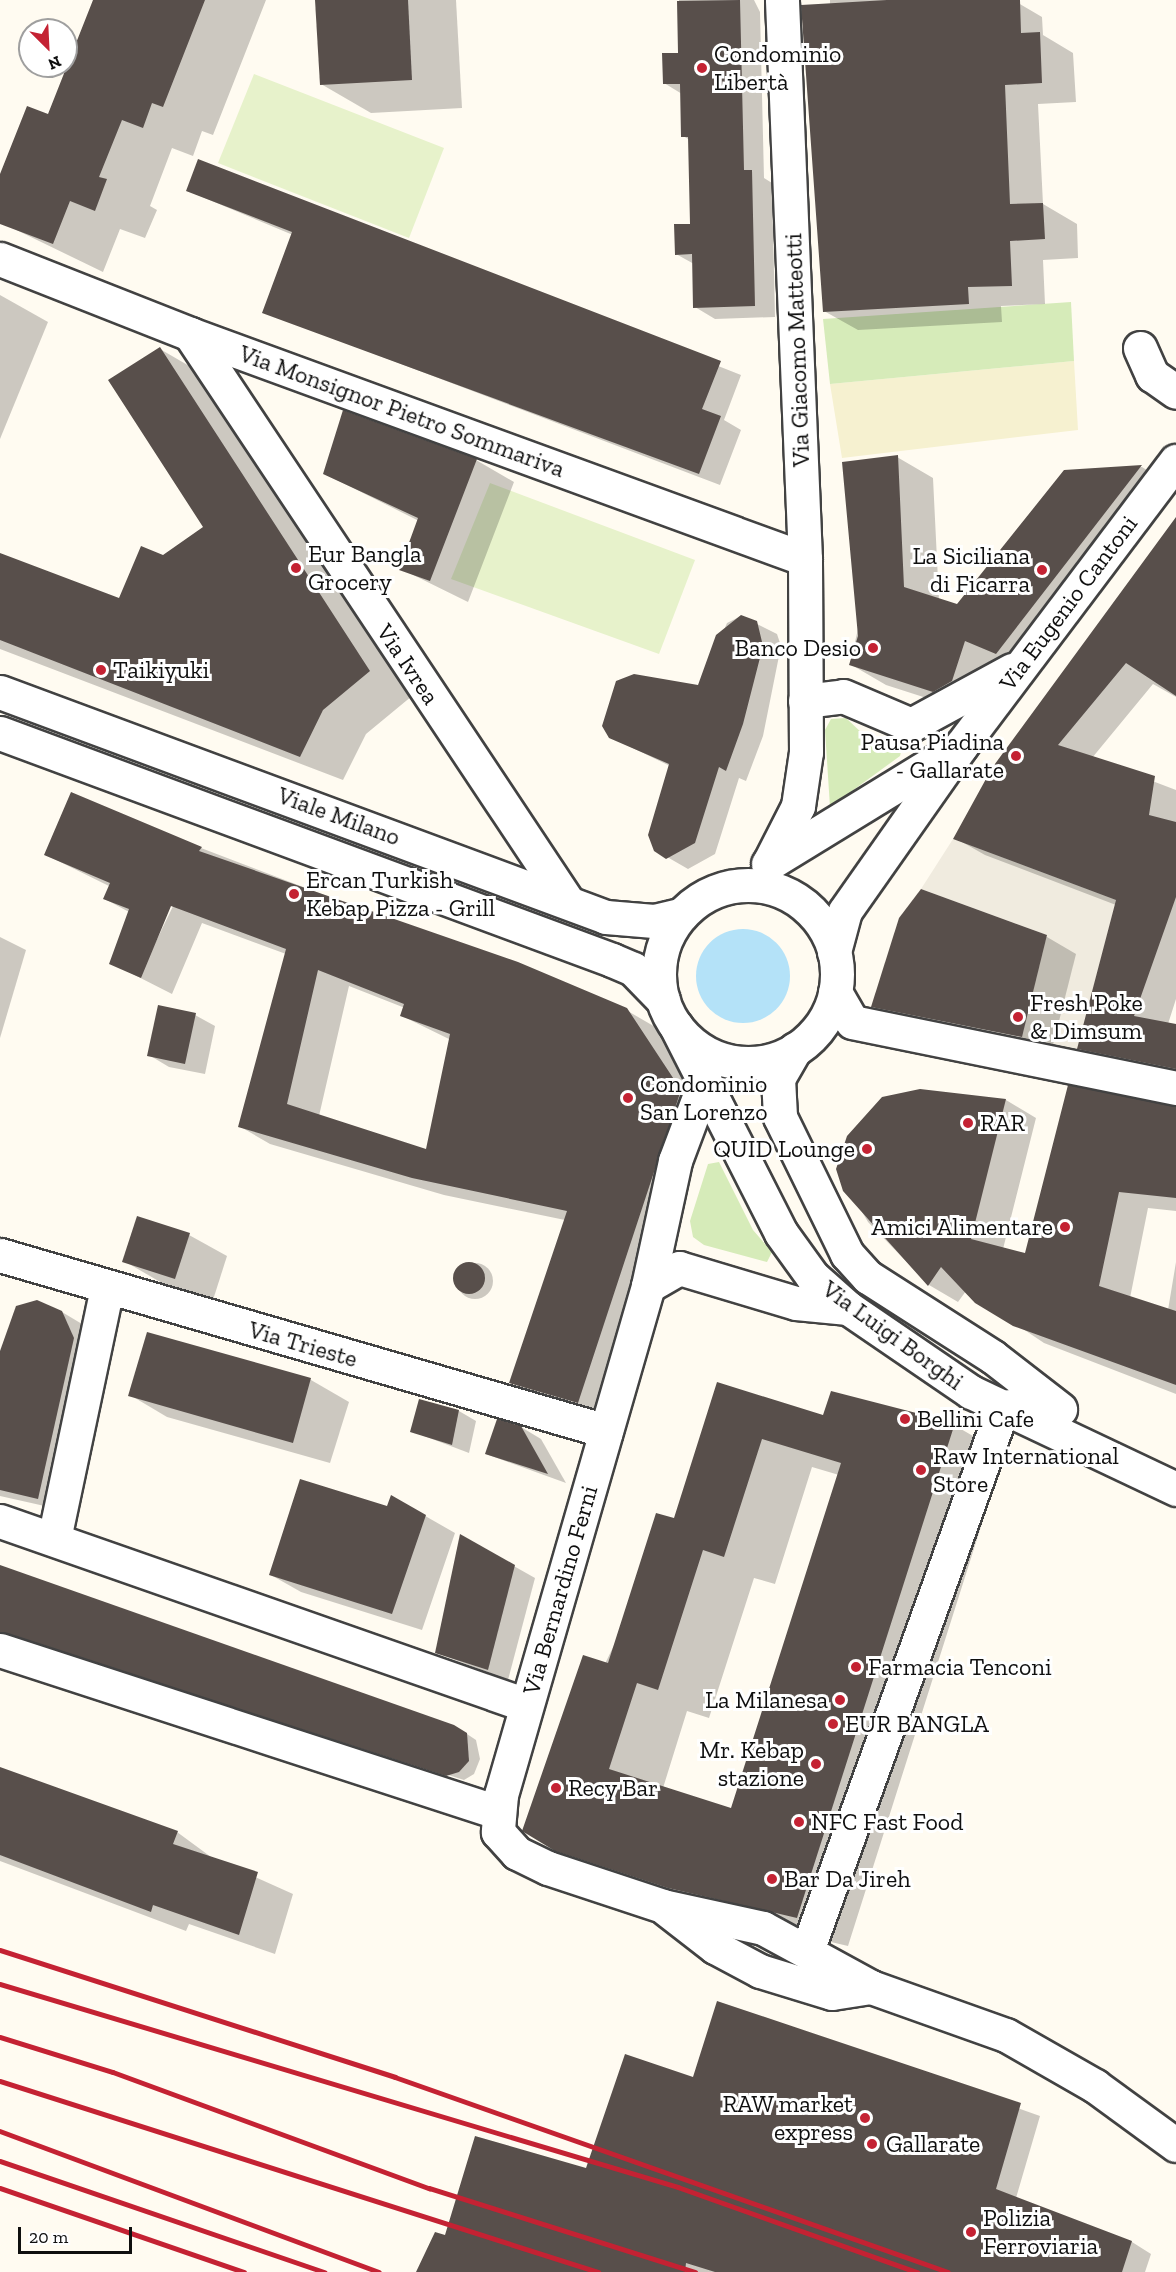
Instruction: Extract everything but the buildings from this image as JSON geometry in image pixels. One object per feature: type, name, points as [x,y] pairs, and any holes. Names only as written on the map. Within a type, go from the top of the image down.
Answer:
[{"type":"street","name":"Via Giacomo Matteotti","points":[[769,863],[798,806],[806,752],[805,559],[782,0]]},
{"type":"street","name":"Via Monsignor Pietro Sommariva","points":[[0,259],[190,334],[805,559]]},
{"type":"street","name":"Via Ivrea","points":[[190,334],[568,902]]},
{"type":"street","points":[[1176,365],[1140,348],[1152,375],[1176,392]]},
{"type":"street","name":"Via Eugenio Cantoni","points":[[834,952],[846,911],[961,746],[1176,461]]},
{"type":"street","points":[[805,701],[843,696],[911,725],[1022,665]]},
{"type":"street","name":"Viale Milano","points":[[0,692],[568,902],[624,920],[681,915]]},
{"type":"street","name":"Viale Milano","points":[[0,733],[612,960],[633,969],[670,1013]]},
{"type":"street","name":"Via Eugenio Cantoni","points":[[729,887],[961,746]]},
{"type":"street","points":[[729,887],[768,887],[798,900],[821,923],[834,952],[835,992],[819,1027],[795,1049],[763,1061],[728,1060],[702,1049],[670,1013],[662,952],[681,915],[703,897],[729,887]]},
{"type":"street","points":[[835,992],[852,1022],[1176,1088]]},
{"type":"street","name":"Via Luigi Borghi","points":[[670,1013],[781,1233],[812,1276],[848,1308],[971,1392],[1136,1465]]},
{"type":"street","name":"Via Luigi Borghi","points":[[795,1049],[778,1078],[780,1117],[846,1254],[868,1277],[993,1357],[1136,1465],[1176,1489]]},
{"type":"street","name":"Via Bernardino Ferni","points":[[663,1906],[548,1869],[502,1842],[497,1812],[648,1286],[675,1161],[705,1081]]},
{"type":"street","name":"Via Trieste","points":[[0,1255],[606,1431]]},
{"type":"street","points":[[648,1286],[679,1268],[796,1303],[848,1308]]},
{"type":"street","points":[[54,1539],[107,1287]]},
{"type":"street","points":[[808,1947],[1003,1407],[1049,1401]]},
{"type":"street","points":[[0,1521],[526,1705]]},
{"type":"street","points":[[0,1650],[497,1812]]},
{"type":"street","points":[[663,1906],[741,1920],[808,1947],[872,1987],[1006,2035],[1095,2086],[1176,2145]]},
{"type":"street","points":[[663,1906],[715,1947],[760,1971],[832,1993],[872,1987]]},
{"type":"shaded area","points":[[1074,361],[1078,430],[842,458],[830,384]]},
{"type":"shaded area","points":[[953,839],[1116,900],[1076,1056],[1020,1044],[1047,935],[921,889]]},
{"type":"green space","points":[[254,74],[444,148],[409,238],[218,163]]},
{"type":"green space","points":[[1071,302],[1074,361],[830,384],[823,319]]},
{"type":"green space","points":[[490,483],[695,560],[659,654],[451,579]]},
{"type":"green space","points":[[846,718],[864,735],[902,748],[900,756],[830,807],[825,730],[831,719]]},
{"type":"green space","points":[[719,1162],[753,1230],[772,1252],[767,1262],[704,1245],[693,1237],[690,1221],[708,1164]]},
{"type":"water","points":[[743,929],[761,933],[776,943],[786,958],[790,976],[786,994],[776,1009],[761,1019],[743,1023],[725,1019],[710,1009],[700,994],[696,976],[700,958],[710,943],[725,933]]},
{"type":"railway","points":[[0,1950],[395,2077],[948,2272]]},
{"type":"railway","points":[[0,1984],[678,2187],[917,2272]]},
{"type":"railway","points":[[0,2037],[113,2072],[429,2188],[695,2272]]},
{"type":"railway","points":[[0,2081],[598,2272]]},
{"type":"railway","points":[[0,2131],[379,2272]]},
{"type":"railway","points":[[0,2161],[325,2272]]},
{"type":"railway","points":[[0,2188],[244,2272]]},
{"type":"place","name":"Condominio Libertà","points":[[702,68]]},
{"type":"place","name":"Eur Bangla Grocery","points":[[296,568]]},
{"type":"place","name":"La Siciliana di Ficarra","points":[[1042,570]]},
{"type":"place","name":"Banco Desio","points":[[873,648]]},
{"type":"place","name":"Taikiyuki","points":[[101,670]]},
{"type":"place","name":"Pausa Piadina - Gallarate","points":[[1016,756]]},
{"type":"place","name":"Ercan Turkish Kebap Pizza - Grill","points":[[294,894]]},
{"type":"place","name":"Fresh Poke & Dimsum","points":[[1018,1017]]},
{"type":"place","name":"Condominio San Lorenzo","points":[[628,1098]]},
{"type":"place","name":"RAR","points":[[968,1123]]},
{"type":"place","name":"QUID Lounge","points":[[867,1149]]},
{"type":"place","name":"Amici Alimentare","points":[[1065,1227]]},
{"type":"place","name":"Bellini Cafe","points":[[905,1419]]},
{"type":"place","name":"Raw International Store","points":[[921,1470]]},
{"type":"place","name":"Farmacia Tenconi","points":[[856,1667]]},
{"type":"place","name":"La Milanesa","points":[[840,1700]]},
{"type":"place","name":"EUR BANGLA","points":[[833,1724]]},
{"type":"place","name":"Mr. Kebap stazione","points":[[816,1764]]},
{"type":"place","name":"Recy Bar","points":[[556,1788]]},
{"type":"place","name":"NFC Fast Food","points":[[799,1822]]},
{"type":"place","name":"Bar Da Jireh","points":[[772,1879]]},
{"type":"place","name":"RAW market express","points":[[865,2118]]},
{"type":"place","name":"Gallarate","points":[[872,2144]]},
{"type":"place","name":"Polizia Ferroviaria","points":[[971,2232]]}]
